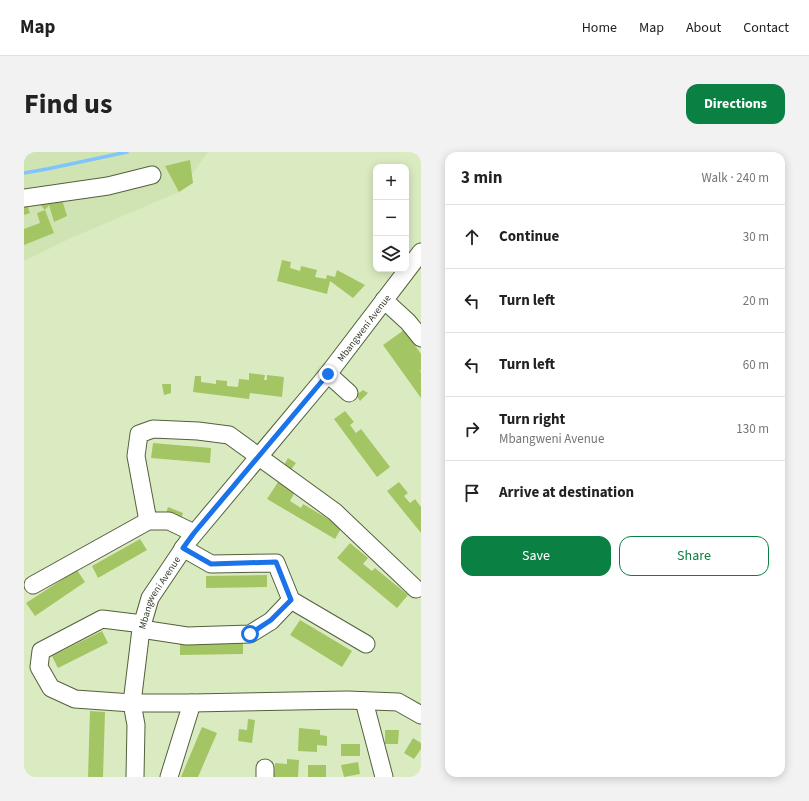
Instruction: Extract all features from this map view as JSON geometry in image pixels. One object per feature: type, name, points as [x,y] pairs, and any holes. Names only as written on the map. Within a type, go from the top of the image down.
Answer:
[{"type":"street","points":[[24,198],[108,186],[152,175]]},
{"type":"street","name":"Mbangweni Avenue","points":[[135,777],[136,725],[132,703],[142,627],[150,598],[194,533],[328,374],[421,252]]},
{"type":"street","points":[[384,300],[408,322],[421,338]]},
{"type":"street","points":[[328,374],[349,393]]},
{"type":"street","points":[[148,521],[136,456],[139,434],[153,429],[198,431],[229,435],[335,512],[416,589]]},
{"type":"street","points":[[33,585],[148,521],[169,521],[194,533]]},
{"type":"street","points":[[183,548],[211,564],[276,562],[291,600],[366,644]]},
{"type":"street","points":[[291,600],[271,620],[250,634],[187,636],[102,619],[41,651],[39,667],[51,688],[75,699],[132,703],[398,702],[421,715]]},
{"type":"street","points":[[364,701],[384,777]]},
{"type":"street","points":[[169,777],[192,703]]},
{"type":"shaded area","points":[[24,152],[208,152],[179,192],[71,238],[24,261]]},
{"type":"building","points":[[190,160],[193,183],[179,192],[165,166]]},
{"type":"building","points":[[60,193],[67,216],[54,222],[49,205],[45,210],[38,202]]},
{"type":"building","points":[[26,202],[30,213],[24,215],[24,203]]},
{"type":"building","points":[[45,210],[54,233],[24,245],[24,229],[40,223],[37,213]]},
{"type":"building","points":[[282,260],[291,262],[290,268],[300,271],[301,266],[317,270],[315,277],[326,279],[327,275],[335,277],[337,270],[365,285],[353,298],[330,281],[327,294],[277,281]]},
{"type":"building","points":[[404,330],[421,354],[421,398],[383,345]]},
{"type":"building","points":[[249,373],[265,375],[264,380],[267,380],[267,375],[284,377],[282,397],[250,393],[249,399],[193,392],[195,376],[201,376],[201,382],[216,384],[216,380],[227,381],[227,386],[238,387],[239,379],[249,380]]},
{"type":"building","points":[[162,384],[171,384],[171,393],[164,395]]},
{"type":"building","points":[[363,390],[368,393],[360,401],[356,395]]},
{"type":"building","points":[[345,411],[354,422],[350,425],[356,433],[361,429],[390,467],[377,477],[334,419]]},
{"type":"building","points":[[153,443],[211,448],[210,463],[151,458]]},
{"type":"building","points":[[288,458],[296,463],[290,471],[283,467]]},
{"type":"building","points":[[278,482],[295,492],[290,501],[301,508],[303,504],[342,527],[335,539],[267,499]]},
{"type":"building","points":[[399,482],[408,493],[404,496],[410,503],[415,499],[421,507],[421,533],[387,491]]},
{"type":"building","points":[[168,507],[183,513],[180,522],[165,517]]},
{"type":"building","points":[[140,539],[147,550],[98,578],[92,566]]},
{"type":"building","points":[[350,543],[368,558],[363,564],[372,571],[375,568],[408,595],[397,608],[337,558]]},
{"type":"building","points":[[77,570],[85,582],[35,616],[26,603]]},
{"type":"building","points":[[267,575],[267,587],[206,588],[206,576]]},
{"type":"building","points":[[300,620],[352,651],[342,667],[290,635]]},
{"type":"building","points":[[102,631],[108,643],[58,668],[52,656]]},
{"type":"building","points":[[243,641],[243,654],[180,655],[180,643]]},
{"type":"building","points":[[90,711],[105,712],[103,777],[88,777]]},
{"type":"building","points":[[248,719],[255,720],[252,743],[238,741],[239,729],[247,730]]},
{"type":"building","points":[[202,727],[217,733],[198,777],[181,777]]},
{"type":"building","points":[[299,728],[320,730],[320,735],[327,736],[327,746],[317,745],[317,752],[298,751]]},
{"type":"building","points":[[385,730],[399,730],[398,744],[385,744]]},
{"type":"building","points":[[413,738],[421,743],[421,749],[414,759],[404,753]]},
{"type":"building","points":[[341,744],[360,744],[360,756],[341,756]]},
{"type":"building","points":[[287,759],[299,760],[298,777],[274,777],[275,763],[287,764]]},
{"type":"building","points":[[358,762],[360,774],[344,777],[341,765]]},
{"type":"building","points":[[308,765],[326,765],[326,777],[308,777]]},
{"type":"waterway","points":[[24,173],[127,152]]},
{"type":"route","points":[[250,634],[271,620],[291,600],[276,562],[211,564],[183,548],[328,374]]}]
